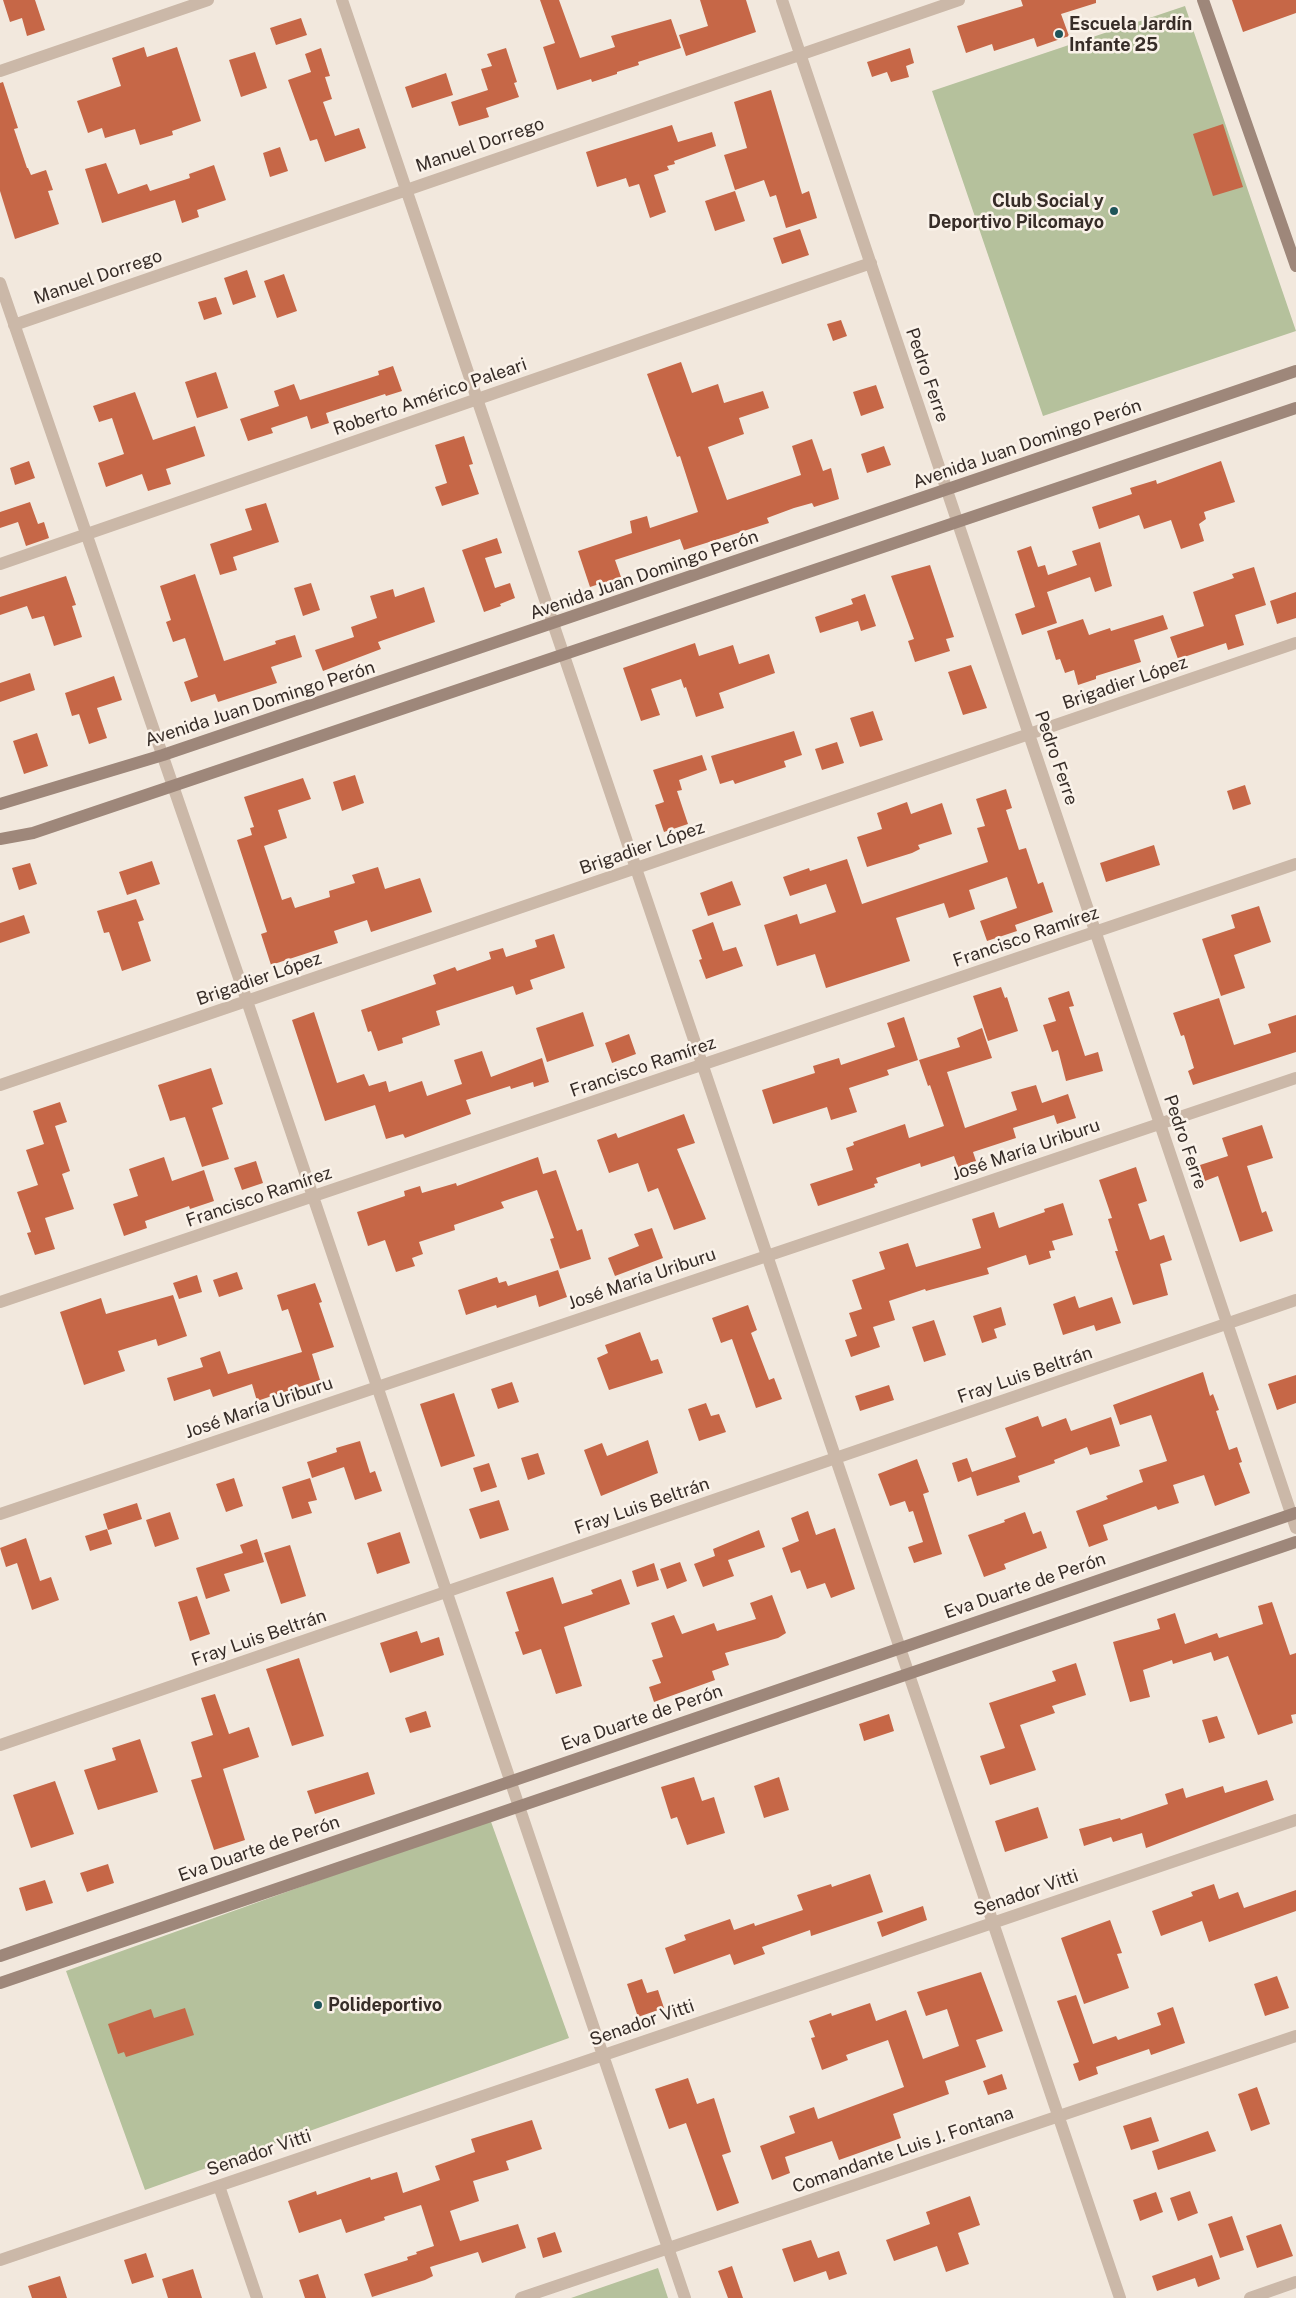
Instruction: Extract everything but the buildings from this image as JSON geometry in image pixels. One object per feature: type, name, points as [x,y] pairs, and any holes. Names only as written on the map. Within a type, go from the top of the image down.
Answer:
[{"type":"street","points":[[0,70],[208,0]]},
{"type":"street","points":[[342,0],[565,654],[702,1065],[1120,2298]]},
{"type":"street","name":"Pedro Ferre","points":[[782,0],[1227,1324],[1294,1513],[1296,1528]]},
{"type":"street","name":"Manuel Dorrego","points":[[14,325],[959,0]]},
{"type":"street","points":[[1203,0],[1296,266]]},
{"type":"street","name":"Roberto Américo Paleari","points":[[0,564],[871,263]]},
{"type":"street","points":[[0,283],[85,535],[174,785],[686,2298]]},
{"type":"street","name":"Avenida Juan Domingo Perón","points":[[0,804],[163,755],[1296,371]]},
{"type":"street","points":[[0,839],[33,833],[1296,408]]},
{"type":"street","name":"Brigadier López","points":[[0,1085],[1296,643]]},
{"type":"street","name":"Francisco Ramírez","points":[[0,1302],[1296,864]]},
{"type":"street","name":"José María Uriburu","points":[[0,1514],[1296,1078]]},
{"type":"street","name":"Fray Luis Beltrán","points":[[0,1745],[1296,1300]]},
{"type":"street","name":"Eva Duarte de Perón","points":[[0,1956],[511,1782],[900,1646],[1294,1513]]},
{"type":"street","points":[[0,1983],[1296,1542]]},
{"type":"street","name":"Senador Vitti","points":[[0,2260],[1296,1820]]},
{"type":"street","name":"Comandante Luis J. Fontana","points":[[521,2298],[1296,2036]]},
{"type":"street","points":[[219,2186],[258,2298]]},
{"type":"street","points":[[1250,2298],[1296,2282]]},
{"type":"green space","name":"Club Social y Deportivo Pilcomayo","points":[[1185,6],[1296,331],[1043,416],[932,91]]},
{"type":"green space","name":"Polideportivo","points":[[490,1819],[569,2038],[145,2190],[66,1971]]},
{"type":"green space","points":[[658,2268],[668,2298],[571,2298]]},
{"type":"place","name":"Escuela Jardín Infante 25","points":[[1059,34]]},
{"type":"place","name":"Club Social y Deportivo Pilcomayo","points":[[1114,211]]},
{"type":"place","name":"Polideportivo","points":[[318,2005]]}]
